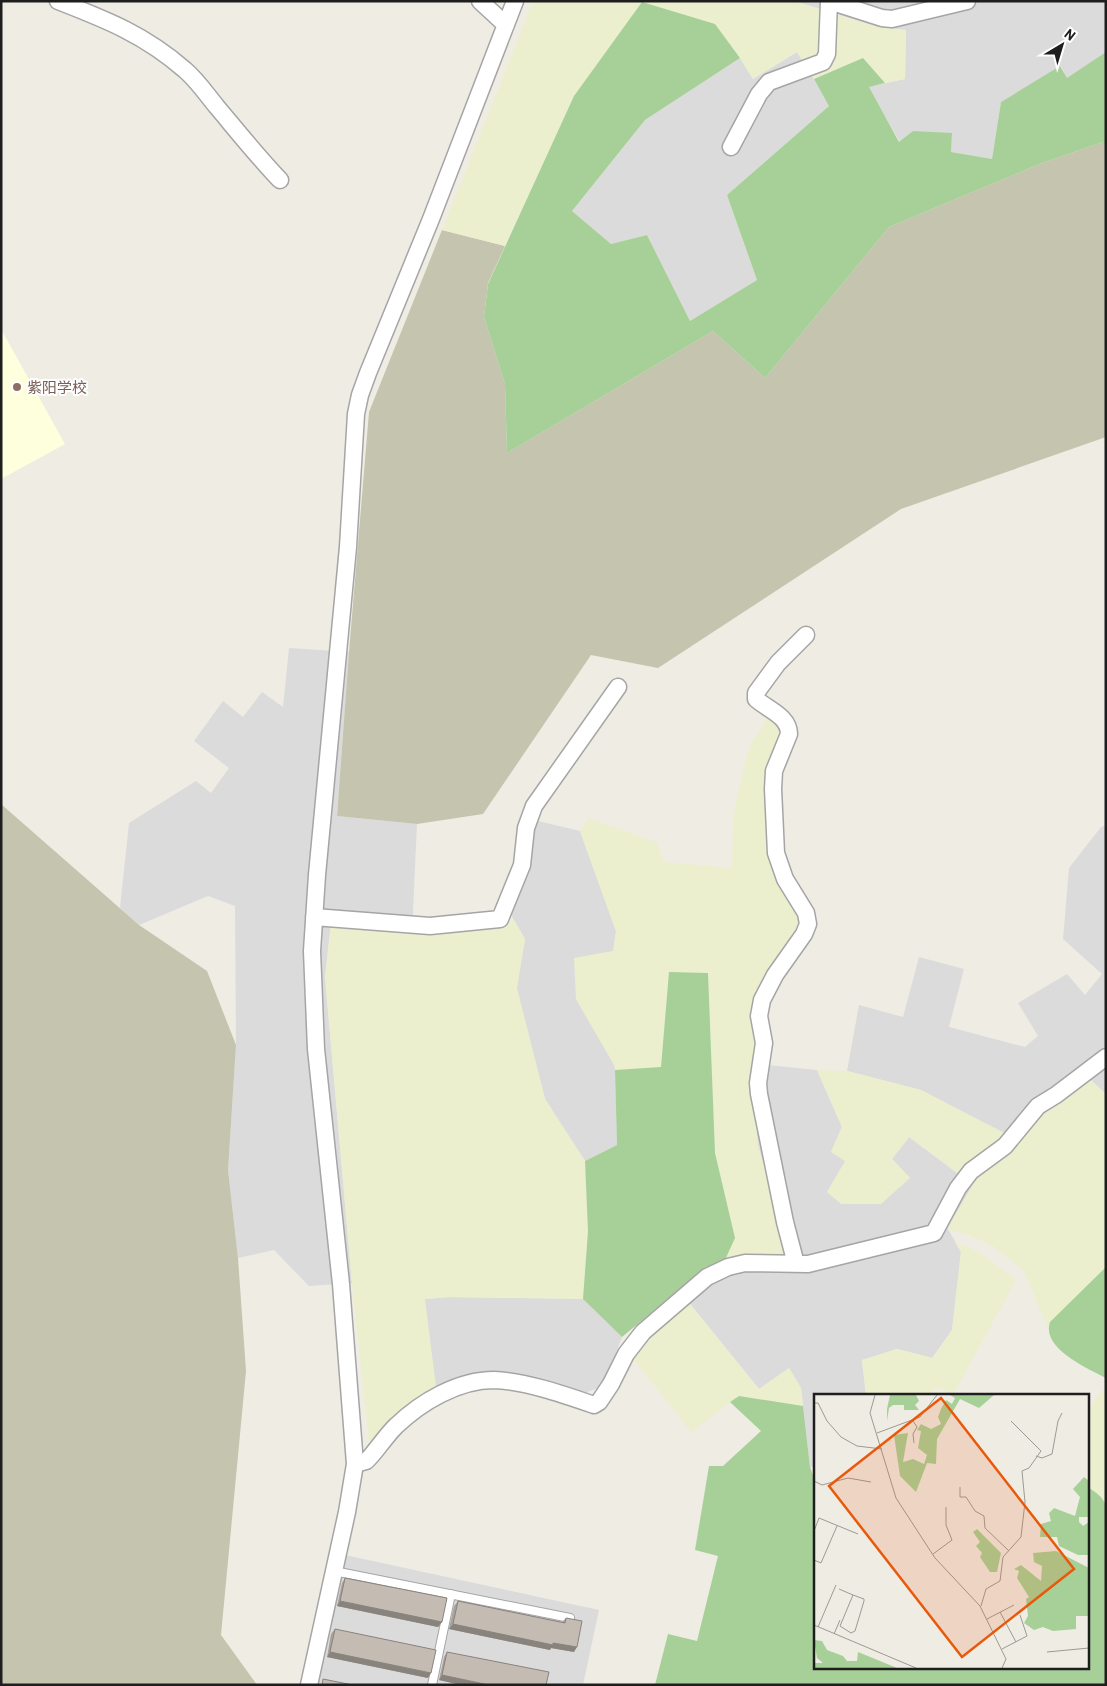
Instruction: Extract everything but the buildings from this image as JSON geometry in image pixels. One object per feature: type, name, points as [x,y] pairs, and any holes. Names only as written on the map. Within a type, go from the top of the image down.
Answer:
[{"type":"street","points":[[58,1],[136,34],[154,45],[186,70],[258,157],[280,180]]},
{"type":"street","points":[[480,1],[506,25]]},
{"type":"street","points":[[309,1685],[348,1512],[355,1464],[341,1284],[314,1033],[312,984],[314,918],[348,547],[356,414],[360,395],[515,1]]},
{"type":"street","points":[[731,147],[759,94],[769,82],[823,62],[826,54],[829,1],[882,18],[892,19],[967,1]]},
{"type":"street","points":[[796,1264],[785,1222],[759,1094],[758,1083],[764,1044],[759,1010],[767,989],[804,934],[808,924],[806,913],[785,879],[776,852],[774,771],[789,734],[789,728],[779,715],[756,699],[756,693],[778,663],[806,635]]},
{"type":"street","points":[[314,918],[430,926],[500,919],[522,865],[526,828],[534,806],[618,687]]},
{"type":"street","points":[[355,1464],[367,1460],[395,1426],[426,1402],[443,1393],[468,1384],[506,1381],[594,1405],[599,1402],[629,1350],[643,1332],[707,1277],[728,1268],[745,1263],[796,1264],[818,1262],[934,1233],[958,1188],[971,1171],[1005,1146],[1038,1106],[1056,1095],[1106,1057]]},
{"type":"lane","points":[[334,1571],[570,1618]]},
{"type":"lane","points":[[432,1685],[451,1594]]},
{"type":"shaded area","points":[[533,1],[794,1],[878,27],[906,30],[905,79],[885,83],[862,58],[814,79],[797,52],[753,79],[715,24],[574,96],[505,246],[442,230]]},
{"type":"shaded area","points":[[794,1],[1106,1],[1106,52],[1067,79],[1061,66],[1001,102],[992,159],[951,152],[952,133],[900,142],[868,87],[905,79],[906,30],[878,27]]},
{"type":"shaded area","points":[[797,52],[830,105],[727,195],[757,280],[690,321],[647,235],[611,244],[572,211],[645,120],[740,58],[753,79]]},
{"type":"shaded area","points":[[1106,141],[1106,437],[901,509],[658,668],[591,655],[483,814],[417,824],[337,816],[369,412],[442,230],[505,246],[488,283],[484,317],[505,384],[507,453],[713,331],[765,378],[889,227],[1042,163]]},
{"type":"shaded area","name":"紫阳学校","points":[[1,329],[65,444],[1,479]]},
{"type":"shaded area","points":[[289,648],[349,652],[337,816],[417,824],[412,933],[331,923],[325,977],[352,1283],[309,1286],[274,1250],[238,1258],[228,1170],[236,1045],[235,906],[208,896],[139,925],[120,908],[129,823],[196,781],[211,793],[229,768],[194,741],[223,701],[243,717],[262,692],[283,707]]},
{"type":"shaded area","points":[[768,716],[782,727],[767,794],[803,925],[756,1009],[755,1061],[752,1083],[758,1145],[790,1257],[724,1262],[735,1238],[715,1153],[708,973],[669,972],[661,1067],[615,1070],[614,1065],[576,999],[574,958],[613,951],[616,931],[580,831],[588,818],[656,842],[664,862],[732,868],[733,819],[743,770],[750,746]]},
{"type":"shaded area","points":[[1,804],[139,925],[207,971],[236,1045],[228,1170],[238,1258],[246,1371],[221,1635],[257,1685],[1,1685]]},
{"type":"shaded area","points":[[521,817],[580,831],[616,931],[614,951],[576,999],[615,1065],[617,1145],[585,1161],[545,1099],[516,988],[525,939],[502,899],[517,855]]},
{"type":"shaded area","points":[[1106,825],[1106,1094],[1090,1080],[1037,1119],[1020,1142],[921,1090],[847,1071],[859,1005],[903,1017],[919,957],[964,969],[949,1027],[1025,1047],[1038,1036],[1018,1003],[1067,974],[1085,995],[1102,974],[1063,939],[1069,868],[1101,827]]},
{"type":"shaded area","points":[[513,919],[525,939],[517,988],[545,1099],[585,1161],[588,1231],[583,1299],[450,1297],[425,1299],[436,1388],[388,1424],[369,1442],[352,1283],[325,977],[331,923],[412,933],[506,927]]},
{"type":"shaded area","points":[[767,1065],[817,1070],[842,1127],[831,1152],[910,1178],[892,1159],[909,1137],[973,1185],[948,1229],[961,1252],[952,1330],[932,1358],[897,1349],[862,1360],[866,1394],[814,1394],[814,1467],[810,1467],[801,1388],[789,1368],[759,1389],[679,1290],[706,1267],[724,1262],[789,1257],[758,1145],[752,1083]]},
{"type":"shaded area","points":[[817,1070],[847,1071],[921,1090],[1020,1141],[1037,1119],[1091,1080],[1106,1094],[1106,1267],[1050,1322],[1048,1329],[1024,1271],[993,1246],[966,1234],[947,1229],[973,1184],[909,1137],[892,1159],[910,1178],[881,1204],[841,1204],[827,1192],[845,1161],[831,1152],[842,1127]]},
{"type":"shaded area","points":[[955,1242],[979,1252],[1016,1280],[954,1394],[949,1394],[943,1389],[935,1388],[931,1394],[866,1394],[862,1360],[897,1349],[933,1358],[952,1330],[961,1252]]},
{"type":"shaded area","points":[[450,1297],[583,1299],[622,1337],[603,1386],[585,1393],[569,1394],[522,1376],[436,1388],[424,1299]]},
{"type":"shaded area","points":[[688,1302],[759,1389],[789,1368],[801,1388],[803,1406],[739,1396],[691,1432],[631,1356]]},
{"type":"shaded area","points":[[1106,1385],[1106,1507],[1105,1502],[1100,1496],[1090,1488],[1090,1407]]},
{"type":"shaded area","points":[[345,1555],[599,1610],[583,1685],[316,1685]]},
{"type":"green space","points":[[642,2],[715,24],[740,58],[645,120],[572,211],[611,244],[647,235],[690,321],[757,280],[727,195],[829,106],[814,79],[863,58],[885,83],[869,87],[899,142],[913,131],[952,133],[951,152],[992,159],[1001,102],[1060,66],[1067,78],[1106,52],[1106,141],[1042,163],[889,227],[765,378],[713,331],[507,453],[505,384],[484,317],[488,284],[574,96]]},
{"type":"green space","points":[[669,972],[708,973],[715,1153],[735,1238],[724,1262],[706,1267],[622,1337],[583,1299],[588,1231],[585,1161],[617,1145],[615,1070],[661,1067]]},
{"type":"green space","points":[[1106,1267],[1106,1378],[1078,1363],[1059,1349],[1052,1340],[1049,1331],[1050,1322]]},
{"type":"green space","points":[[739,1396],[803,1406],[810,1467],[814,1478],[814,1668],[1090,1668],[1090,1488],[1102,1498],[1106,1507],[1106,1685],[655,1685],[668,1634],[697,1641],[718,1556],[695,1550],[709,1466],[723,1466],[761,1431],[730,1402]]},
{"type":"place","name":"紫阳学校","points":[[17,387]]}]
